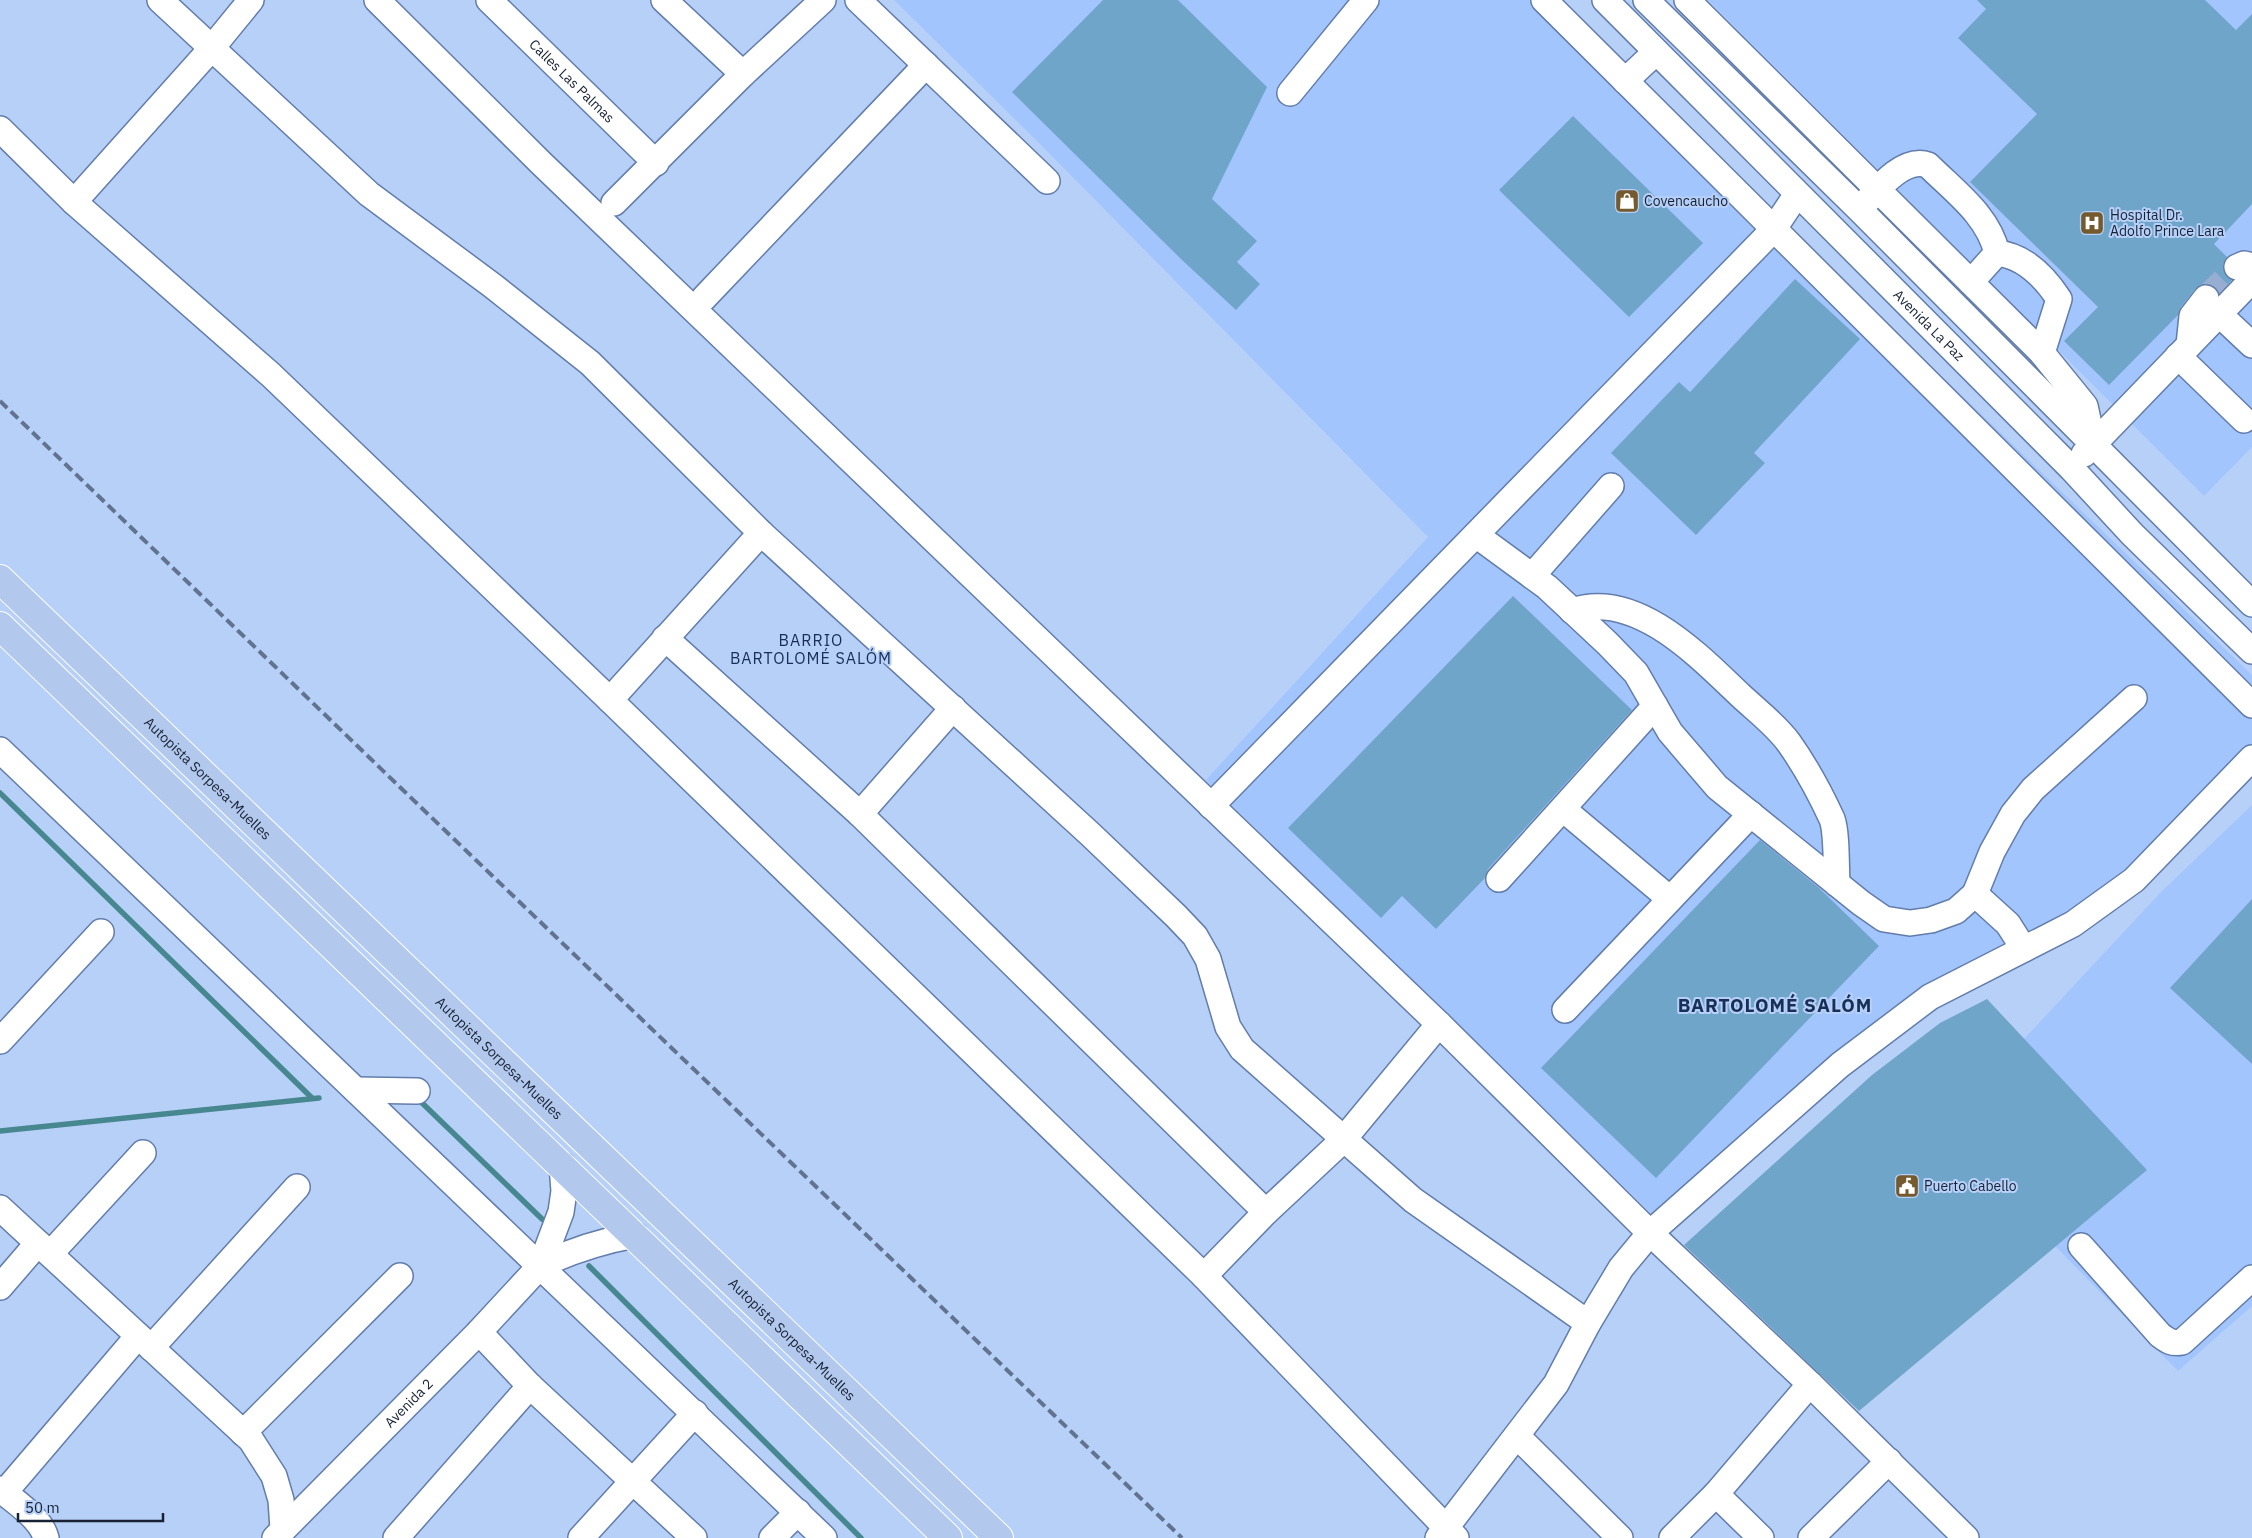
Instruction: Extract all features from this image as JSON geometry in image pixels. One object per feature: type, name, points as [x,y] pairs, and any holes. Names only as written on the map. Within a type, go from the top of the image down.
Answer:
[{"type":"main road","name":"Autopista Sorpesa-Muelles","points":[[0,579],[998,1538]]},
{"type":"main road","points":[[0,626],[948,1538]]},
{"type":"street","points":[[160,0],[369,194],[493,286],[590,364],[761,533],[1090,834],[1182,922],[1195,936],[1208,959],[1228,1028],[1242,1049],[1342,1140],[1413,1200],[1588,1323]]},
{"type":"street","points":[[74,202],[211,49],[251,0]]},
{"type":"street","points":[[377,0],[541,162],[1439,1024],[1650,1232],[1810,1384],[1966,1538]]},
{"type":"street","name":"Calles Las Palmas","points":[[489,0],[656,163]]},
{"type":"street","points":[[664,0],[743,74]]},
{"type":"street","points":[[614,203],[743,74],[823,0]]},
{"type":"street","points":[[858,0],[1047,181]]},
{"type":"street","points":[[1290,93],[1366,0]]},
{"type":"street","points":[[1544,0],[2252,705]]},
{"type":"street","name":"Avenida La Paz","points":[[1605,0],[2072,469],[2132,534],[2252,650]]},
{"type":"street","points":[[1646,0],[1860,209],[2252,604]]},
{"type":"street","points":[[1687,0],[2042,353],[2085,406],[2093,443]]},
{"type":"street","points":[[1625,82],[1656,52]]},
{"type":"street","points":[[704,298],[926,65]]},
{"type":"street","points":[[0,129],[74,202],[271,375],[610,700],[1204,1276],[1446,1535],[1556,1384],[1588,1323],[1621,1268],[1650,1232],[1840,1065],[1930,997],[2073,924],[2134,880],[2252,758]]},
{"type":"street","points":[[1838,236],[1878,189],[1906,166],[1918,162],[1928,165],[1983,219],[1993,236],[1996,253]]},
{"type":"street","points":[[1211,806],[1773,230],[1797,194]]},
{"type":"street","points":[[1971,282],[1996,253]]},
{"type":"street","points":[[1996,253],[2011,255],[2030,266],[2051,286],[2058,299],[2042,353]]},
{"type":"street","points":[[2072,469],[2093,443],[2184,350],[2212,306],[2247,271]]},
{"type":"street","points":[[2212,306],[2252,345]]},
{"type":"street","points":[[2184,350],[2244,420]]},
{"type":"street","points":[[2013,468],[2042,440]]},
{"type":"street","points":[[1532,576],[1611,486]]},
{"type":"street","points":[[610,700],[761,533]]},
{"type":"street","points":[[2104,558],[2132,534]]},
{"type":"street","points":[[1476,535],[1532,576],[1572,611],[1636,673],[1670,732],[1718,787],[1837,884],[1884,919],[1910,923],[1931,920],[1956,911],[1975,894],[1996,844],[2013,814],[2028,796],[2134,698]]},
{"type":"street","points":[[1572,611],[1587,606],[1604,605],[1640,616],[1693,650],[1788,741],[1810,776],[1833,822],[1837,884]]},
{"type":"street","points":[[665,638],[860,814],[1266,1212]]},
{"type":"street","points":[[1499,879],[1655,706]]},
{"type":"street","points":[[860,814],[953,708]]},
{"type":"street","points":[[0,750],[541,1265],[824,1538]]},
{"type":"street","points":[[1563,809],[1670,899]]},
{"type":"street","points":[[1565,1010],[1751,814]]},
{"type":"street","points":[[1975,894],[2008,924],[2024,948]]},
{"type":"street","points":[[0,1041],[101,932]]},
{"type":"street","points":[[1204,1276],[1266,1212],[1342,1140],[1439,1024]]},
{"type":"street","points":[[356,1090],[417,1091]]},
{"type":"street","points":[[0,1287],[44,1249],[144,1153]]},
{"type":"street","points":[[541,1265],[561,1212],[564,1191],[562,1165]]},
{"type":"street","points":[[46,1538],[44,1531],[34,1520],[2,1491],[144,1342],[297,1187]]},
{"type":"street","points":[[0,1208],[250,1440],[274,1476],[281,1500],[279,1534]]},
{"type":"street","points":[[541,1265],[564,1254],[588,1246],[634,1235]]},
{"type":"street","points":[[2081,1246],[2160,1334],[2174,1344],[2182,1342],[2252,1278]]},
{"type":"street","name":"Avenida 2","points":[[279,1534],[480,1332],[541,1265]]},
{"type":"street","points":[[243,1433],[400,1276]]},
{"type":"street","points":[[480,1332],[530,1386],[694,1538]]},
{"type":"street","points":[[1672,1538],[1716,1494],[1810,1384]]},
{"type":"street","points":[[396,1538],[530,1386]]},
{"type":"street","points":[[581,1538],[695,1413]]},
{"type":"street","points":[[1517,1436],[1620,1538]]},
{"type":"street","points":[[1811,1538],[1889,1461]]},
{"type":"street","points":[[1716,1494],[1761,1538]]},
{"type":"street","points":[[772,1538],[798,1512]]},
{"type":"shaded area","points":[[894,0],[1551,0],[2252,675],[2252,754],[2169,840],[2080,908],[1934,985],[1657,1219],[1206,780],[1428,537],[1039,143]]},
{"type":"shaded area","name":"Hospital Dr. Adolfo Prince Lara","points":[[1708,0],[2252,0],[2252,447],[2204,496]]},
{"type":"shaded area","points":[[2252,805],[2252,1306],[2178,1371],[2055,1246],[2024,1039],[2160,893]]},
{"type":"building","points":[[1103,0],[1178,0],[1267,87],[1212,199],[1257,241],[1237,262],[1260,284],[1236,310],[1182,260],[1012,92]]},
{"type":"building","points":[[1977,0],[2205,0],[2236,30],[2252,14],[2252,204],[2214,244],[2227,257],[2223,265],[2224,272],[2232,280],[2219,293],[2215,287],[2208,284],[2201,285],[2195,289],[2181,307],[2178,315],[2109,385],[2064,341],[2098,307],[1970,182],[2037,114],[1958,38],[1986,9]]},
{"type":"building","points":[[1573,116],[1703,243],[1629,317],[1499,190]]},
{"type":"building","points":[[1795,279],[1860,339],[1754,453],[1765,463],[1696,535],[1611,453],[1679,382],[1690,392]]},
{"type":"building","points":[[1513,596],[1632,710],[1488,869],[1485,878],[1436,929],[1402,896],[1381,918],[1288,828]]},
{"type":"building","points":[[1760,840],[1818,887],[1879,946],[1656,1178],[1541,1068]]},
{"type":"building","points":[[2252,899],[2252,1064],[2170,988]]},
{"type":"building","points":[[1987,999],[2147,1170],[1859,1411],[1684,1245],[1872,1075],[1940,1023]]},
{"type":"waterway","points":[[0,793],[312,1098]]},
{"type":"waterway","points":[[0,1131],[319,1098]]},
{"type":"waterway","points":[[418,1099],[542,1219]]},
{"type":"waterway","points":[[589,1266],[861,1538]]},
{"type":"tunnel","points":[[2206,298],[2237,267]]},
{"type":"railway","points":[[0,401],[1182,1538]]},
{"type":"place","name":"Covencaucho","points":[[1627,201]]},
{"type":"place","name":"Hospital Dr. Adolfo Prince Lara","points":[[2092,223]]},
{"type":"place","name":"Puerto Cabello","points":[[1907,1186]]},
{"type":"district","name":"BARRIO BARTOLOMÉ SALÓM","points":[[811,649]]},
{"type":"district","name":"BARTOLOMÉ SALÓM","points":[[1775,1005]]}]
